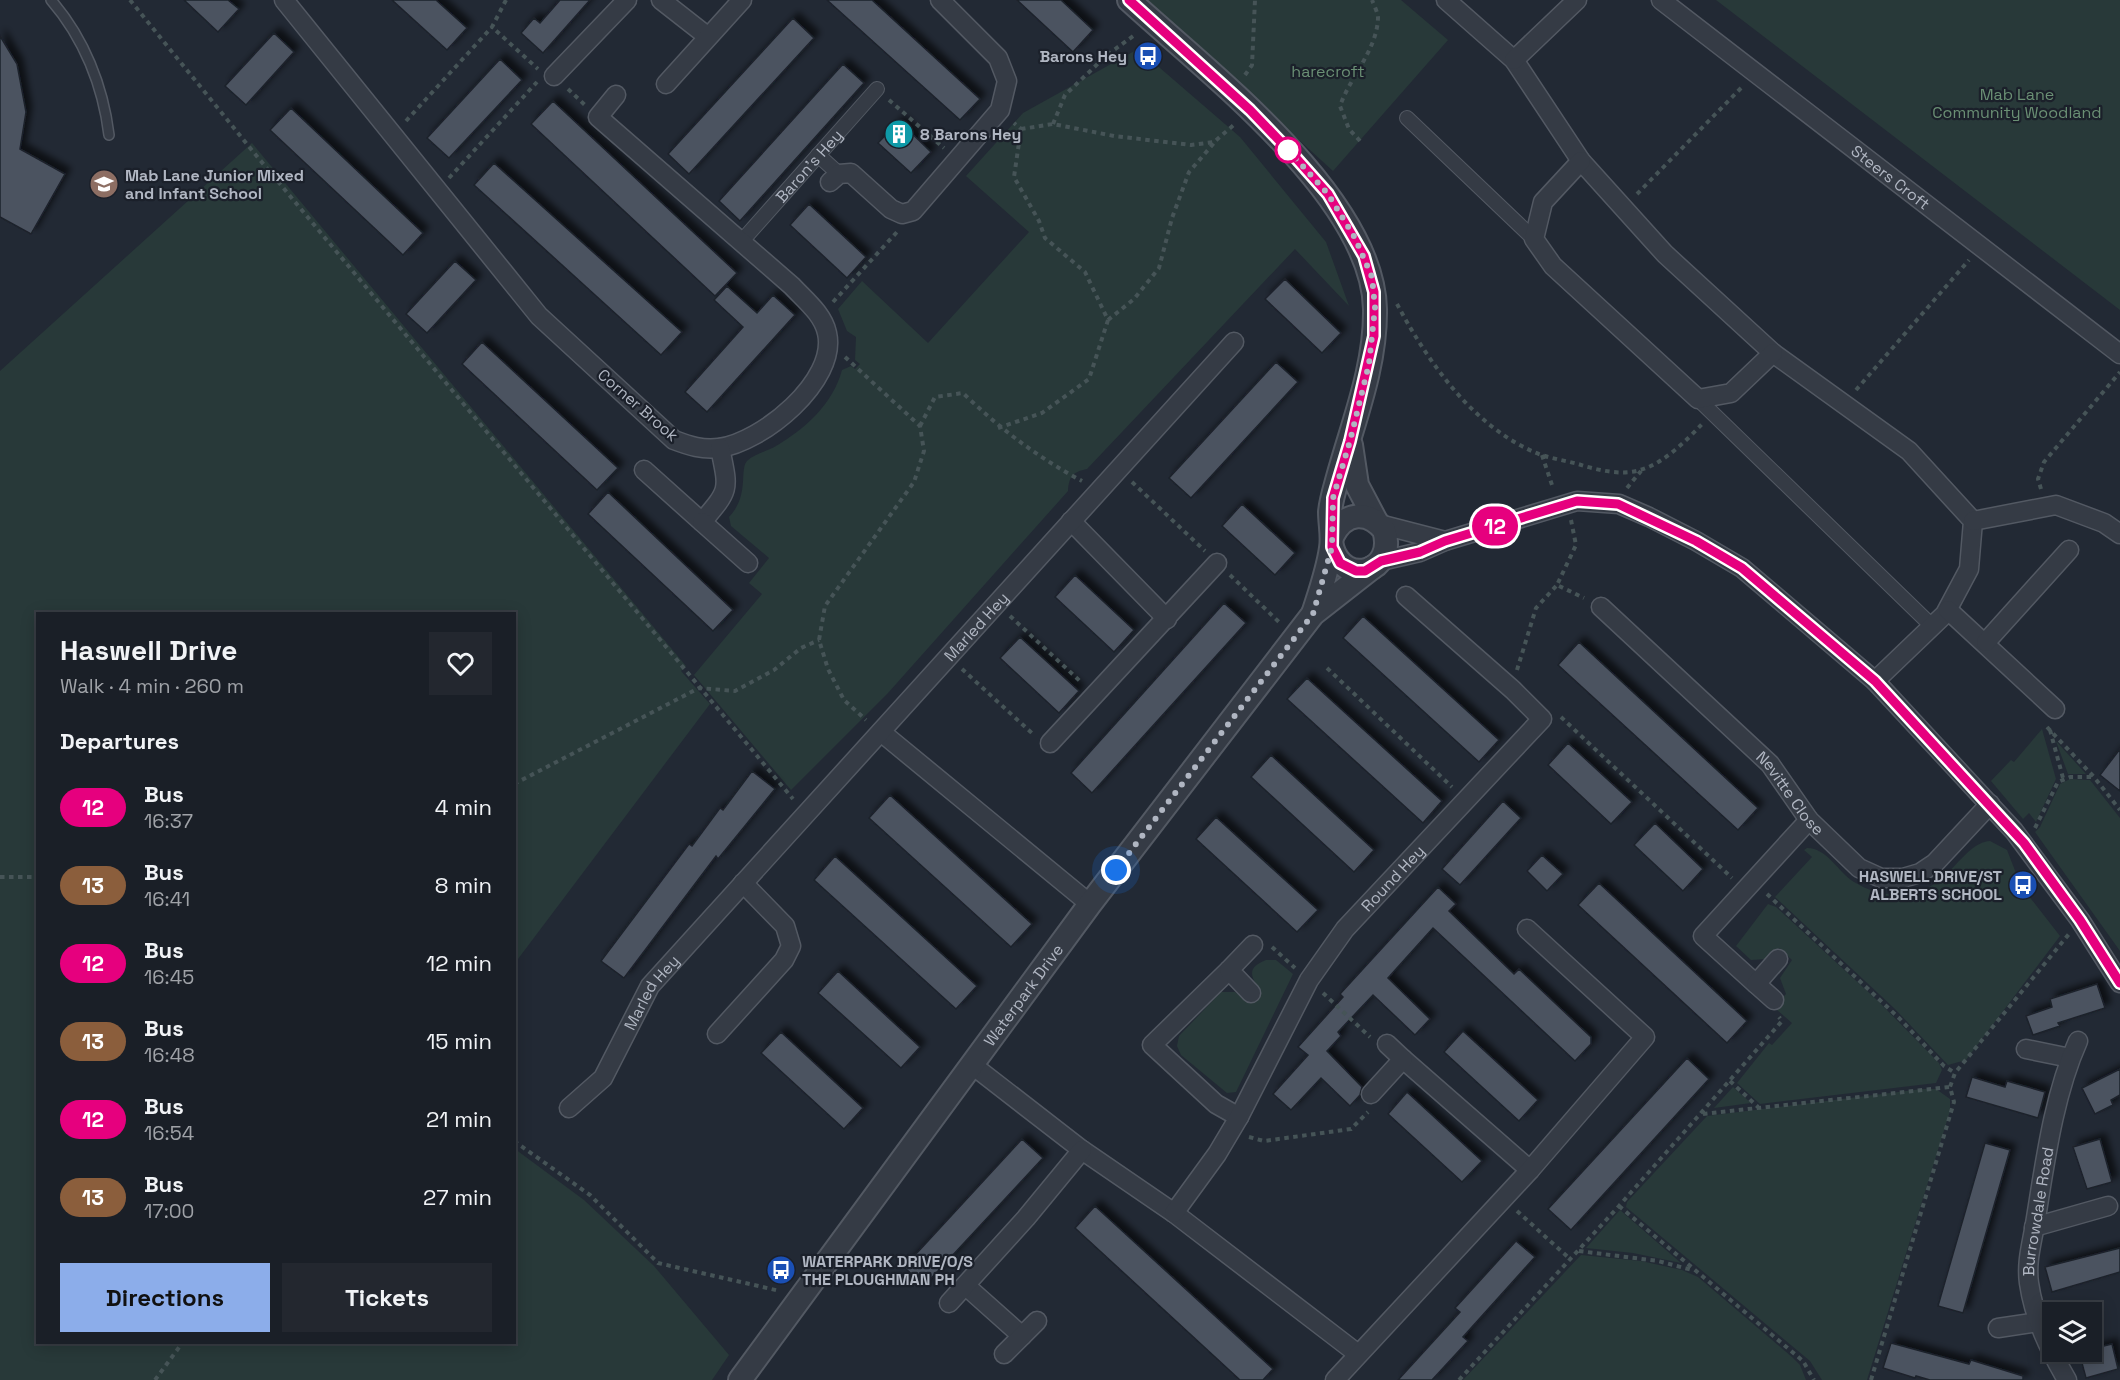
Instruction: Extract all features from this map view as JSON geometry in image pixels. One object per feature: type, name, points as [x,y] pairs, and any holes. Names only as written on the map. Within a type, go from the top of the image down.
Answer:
[{"type":"street","name":"Corner Brook","points":[[284,0],[436,192],[539,316],[674,440],[696,449],[720,448],[748,438],[793,407],[814,383],[828,347]]},
{"type":"street","points":[[554,76],[627,0]]},
{"type":"street","points":[[661,0],[707,36]]},
{"type":"street","points":[[666,84],[707,36],[742,0]]},
{"type":"street","points":[[902,214],[913,211],[1000,110],[1007,81],[998,58],[940,0]]},
{"type":"street","name":"Waterpark Drive","points":[[1129,0],[1250,110],[1328,194],[1355,238],[1372,277],[1375,308],[1374,336],[1350,441],[1333,498],[1330,512],[1332,541],[1313,614]]},
{"type":"street","points":[[1446,0],[1514,60],[1581,162],[1665,254],[1773,353],[1845,403],[1908,451],[1973,520],[1969,569],[1948,610],[1875,681]]},
{"type":"street","points":[[1514,60],[1577,0]]},
{"type":"street","name":"Steers Croft","points":[[1661,0],[2120,354]]},
{"type":"street","name":"Baron's Hey","points":[[741,242],[877,89]]},
{"type":"street","points":[[616,95],[598,117],[792,286],[820,315],[827,333],[828,347]]},
{"type":"street","points":[[1407,118],[1533,239],[1553,266],[1712,412],[1932,626]]},
{"type":"street","points":[[818,155],[834,178]]},
{"type":"street","points":[[1533,239],[1543,202],[1581,162]]},
{"type":"street","name":"Baron's Hey","points":[[834,178],[851,173],[891,209],[902,214]]},
{"type":"street","name":"Marled Hey","points":[[569,1108],[603,1078],[650,986],[808,815],[1234,342]]},
{"type":"street","points":[[1698,399],[1731,393],[1773,353]]},
{"type":"street","name":"Waterpark Drive","points":[[740,1380],[1090,904],[1313,614],[1377,564],[1385,554],[1386,538],[1357,485],[1350,441]]},
{"type":"street","points":[[702,522],[725,494],[727,478],[720,448]]},
{"type":"street","points":[[644,470],[748,563]]},
{"type":"street","points":[[1445,541],[1377,522],[1368,517],[1351,517],[1343,521],[1332,541],[1340,563],[1347,568],[1365,571],[1377,564],[1560,505],[1577,501],[1610,502],[1649,517],[1742,568],[1875,681],[1990,804],[2014,831],[2080,920],[2120,983]]},
{"type":"street","points":[[1973,520],[2055,505],[2104,523],[2120,534]]},
{"type":"street","points":[[1071,521],[1167,619]]},
{"type":"street","points":[[1986,642],[2069,550]]},
{"type":"street","points":[[1050,742],[1217,563]]},
{"type":"street","points":[[1406,596],[1514,690],[1542,719]]},
{"type":"street","name":"Nevitte Close","points":[[1601,607],[1770,764],[1809,820],[1859,868],[1881,878],[1903,878],[1920,873],[1935,863],[1990,804]]},
{"type":"street","points":[[1948,610],[1986,642],[2055,709]]},
{"type":"street","name":"Round Hey","points":[[1174,1213],[1234,1125],[1309,980],[1345,928],[1542,719]]},
{"type":"street","points":[[881,732],[1090,904]]},
{"type":"street","points":[[1773,1000],[1703,936],[1809,820]]},
{"type":"street","points":[[717,1034],[784,960],[791,946],[785,926],[743,883]]},
{"type":"street","points":[[1335,1380],[1530,1170],[1645,1036],[1527,929]]},
{"type":"street","points":[[1234,1125],[1216,1104],[1152,1045],[1253,945]]},
{"type":"street","points":[[1756,984],[1778,959]]},
{"type":"street","points":[[1229,970],[1251,993]]},
{"type":"street","name":"Burrowdale Road","points":[[2067,1380],[2038,1322],[2028,1281],[2029,1257],[2043,1170],[2070,1058],[2078,1041]]},
{"type":"street","points":[[1387,1044],[1530,1170]]},
{"type":"street","points":[[2026,1049],[2070,1058]]},
{"type":"street","points":[[1371,1094],[1403,1059]]},
{"type":"street","points":[[971,1064],[1082,1150],[1174,1213],[1358,1354]]},
{"type":"street","points":[[949,1303],[1082,1150]]},
{"type":"street","points":[[2034,1227],[2114,1207]]},
{"type":"street","points":[[966,1286],[1022,1336]]},
{"type":"street","points":[[1004,1354],[1036,1321]]},
{"type":"street","points":[[1998,1328],[2038,1322]]},
{"type":"lane","points":[[51,0],[71,26],[93,70],[106,111],[109,135]]},
{"type":"path","points":[[130,0],[699,688],[808,815]]},
{"type":"path","points":[[393,136],[492,27],[506,0]]},
{"type":"path","points":[[1240,85],[1252,65],[1255,0]]},
{"type":"path","points":[[1360,141],[1349,129],[1340,106],[1347,85],[1360,69],[1371,43],[1378,17],[1372,0]]},
{"type":"path","points":[[1053,124],[1065,95],[1107,55],[1153,22]]},
{"type":"path","points":[[436,192],[544,74],[492,27]]},
{"type":"path","points":[[1623,208],[1756,73]]},
{"type":"path","points":[[554,76],[598,117]]},
{"type":"path","points":[[877,89],[956,159]]},
{"type":"path","points":[[1000,110],[1021,129]]},
{"type":"path","points":[[998,428],[1042,413],[1089,378],[1108,320],[1134,299],[1159,268],[1172,218],[1189,172],[1214,142],[1250,110]]},
{"type":"path","points":[[1021,129],[1053,124],[1114,136],[1191,145],[1214,142]]},
{"type":"path","points":[[1021,129],[1014,177],[1040,221],[1045,238],[1085,272],[1108,320]]},
{"type":"path","points":[[820,315],[900,228],[902,214]]},
{"type":"path","points":[[1845,403],[1982,246]]},
{"type":"path","points":[[1372,277],[1389,290],[1407,322],[1458,394],[1482,419],[1542,454],[1618,472],[1641,470],[1667,455],[1712,412]]},
{"type":"path","points":[[828,347],[858,367],[920,426]]},
{"type":"path","points":[[2047,506],[2038,479],[2044,462],[2120,372]]},
{"type":"path","points":[[881,732],[844,700],[828,669],[819,640],[825,606],[914,482],[924,451],[920,426],[935,397],[963,393],[998,428],[1052,465],[1100,490]]},
{"type":"path","points":[[1514,690],[1518,666],[1536,609],[1557,585],[1576,545],[1572,522],[1560,505],[1542,454]]},
{"type":"path","points":[[1557,585],[1601,607]]},
{"type":"path","points":[[997,604],[1095,695]]},
{"type":"path","points":[[516,783],[699,688],[735,691],[774,670],[801,648],[819,640]]},
{"type":"path","points":[[949,656],[1040,740],[1050,742]]},
{"type":"path","points":[[1327,668],[1465,800]]},
{"type":"path","points":[[1542,719],[1550,707],[1900,1018],[1944,1066],[1955,1073]]},
{"type":"path","points":[[2055,709],[2045,724],[2094,777],[2120,810]]},
{"type":"path","points":[[2049,729],[2063,778]]},
{"type":"path","points":[[2014,831],[2028,820],[2034,828],[2058,782],[2063,778],[2094,777]]},
{"type":"path","points":[[0,878],[36,877]]},
{"type":"path","points":[[1871,1380],[1954,1102],[1950,1087],[1955,1073],[1967,1062],[2080,920]]},
{"type":"path","points":[[1459,1380],[1702,1114],[1782,1021],[1773,1010],[1773,1000]]},
{"type":"path","points":[[1730,1081],[1758,1107]]},
{"type":"path","points":[[1702,1114],[1950,1087]]},
{"type":"path","points":[[1234,1125],[1264,1141],[1351,1129],[1371,1109],[1371,1094]]},
{"type":"path","points":[[516,1142],[590,1195],[658,1263],[802,1296]]},
{"type":"path","points":[[1503,1199],[1570,1258]]},
{"type":"path","points":[[1619,1206],[1803,1361],[1814,1380]]},
{"type":"path","points":[[1578,1251],[1658,1261],[1695,1271]]},
{"type":"path","points":[[155,1380],[182,1344]]},
{"type":"green space","name":"harecroft","points":[[1146,0],[1401,0],[1448,40],[1333,171]]},
{"type":"green space","name":"Mab Lane Community Woodland","points":[[1716,0],[2120,0],[2120,310]]},
{"type":"green space","points":[[1138,49],[1240,137],[1326,242],[1349,306],[1295,249],[1087,469],[1073,476],[1069,482],[1068,491],[888,693],[791,790],[694,675],[762,594],[749,583],[769,558],[731,526],[729,517],[740,500],[745,465],[757,454],[776,446],[797,432],[825,405],[842,370],[851,366],[855,369],[860,364],[855,360],[856,337],[847,331],[838,309],[862,281],[928,343],[1029,232],[966,176],[1023,113]]},
{"type":"green space","points":[[252,143],[686,666],[681,671],[710,704],[516,962],[516,612],[36,612],[36,1344],[516,1344],[516,1150],[584,1200],[654,1266],[729,1355],[712,1380],[0,1380],[0,371]]},
{"type":"green space","points":[[2042,729],[2056,779],[2036,822],[2029,813],[2023,819],[1991,781],[2011,760],[2014,762]]},
{"type":"green space","points":[[2056,741],[2086,774],[2068,774]]},
{"type":"green space","points":[[2070,779],[2090,780],[2120,818],[2120,951],[2035,832],[2040,827],[2060,784]]},
{"type":"green space","points":[[1990,841],[2007,850],[2021,886],[2060,936],[1966,1060],[1948,1065],[1895,1009],[1775,897],[1812,857],[1804,850],[1807,848],[1821,852],[1848,878],[1859,885],[1881,893],[1898,895],[1915,893],[1930,887],[1970,850]]},
{"type":"green space","points":[[1768,904],[1776,907],[1878,1001],[1939,1063],[1942,1070],[1936,1083],[1760,1104],[1737,1083],[1769,1043],[1772,1045],[1792,1023],[1777,1010],[1776,1005],[1786,994],[1780,978],[1792,960],[1779,948],[1766,959],[1751,960],[1736,946]]},
{"type":"green space","points":[[1266,960],[1276,960],[1293,974],[1236,1092],[1227,1093],[1181,1055],[1177,1046],[1179,1036],[1221,992],[1235,992],[1249,1003],[1260,990],[1252,976],[1253,969]]},
{"type":"green space","points":[[1733,1087],[1751,1103],[1714,1108]]},
{"type":"green space","points":[[1936,1089],[1950,1099],[1950,1111],[1867,1380],[1822,1380],[1810,1361],[1626,1207],[1627,1202],[1707,1116]]},
{"type":"green space","points":[[1620,1210],[1681,1263],[1633,1253],[1586,1248]]},
{"type":"green space","points":[[1581,1255],[1641,1261],[1682,1270],[1698,1277],[1792,1357],[1800,1365],[1806,1380],[1463,1380]]},
{"type":"building","points":[[184,0],[228,0],[239,9],[218,32]]},
{"type":"building","points":[[392,0],[436,0],[467,28],[447,50]]},
{"type":"building","points":[[560,0],[590,0],[543,53],[521,33],[534,18],[540,23]]},
{"type":"building","points":[[827,0],[872,0],[980,99],[960,120]]},
{"type":"building","points":[[1017,0],[1061,0],[1093,30],[1073,52]]},
{"type":"building","points":[[793,18],[814,38],[689,174],[668,154]]},
{"type":"building","points":[[274,33],[294,52],[246,105],[225,86]]},
{"type":"building","points":[[0,36],[17,64],[26,112],[20,149],[65,174],[31,234],[0,217]]},
{"type":"building","points":[[500,59],[522,80],[449,158],[427,138]]},
{"type":"building","points":[[843,64],[864,83],[740,221],[719,201]]},
{"type":"building","points":[[553,101],[737,273],[715,296],[531,124]]},
{"type":"building","points":[[291,108],[423,233],[403,255],[270,130]]},
{"type":"building","points":[[899,121],[931,152],[911,173],[878,143]]},
{"type":"building","points":[[494,163],[682,332],[661,355],[474,185]]},
{"type":"building","points":[[809,204],[866,257],[847,278],[790,225]]},
{"type":"building","points":[[455,261],[476,280],[427,333],[406,314]]},
{"type":"building","points":[[1285,279],[1341,333],[1322,353],[1265,299]]},
{"type":"building","points":[[727,286],[757,313],[773,295],[795,315],[707,412],[685,392],[743,327],[714,300]]},
{"type":"building","points":[[482,342],[618,468],[597,490],[462,364]]},
{"type":"building","points":[[1276,362],[1298,382],[1191,498],[1169,478]]},
{"type":"building","points":[[608,492],[733,610],[713,631],[588,514]]},
{"type":"building","points":[[1242,504],[1295,553],[1275,575],[1222,526]]},
{"type":"building","points":[[1075,575],[1134,630],[1114,652],[1055,597]]},
{"type":"building","points":[[1224,603],[1246,623],[1092,793],[1071,773]]},
{"type":"building","points":[[1363,616],[1499,740],[1479,762],[1343,638]]},
{"type":"building","points":[[1020,637],[1079,691],[1059,713],[1000,658]]},
{"type":"building","points":[[1579,642],[1758,808],[1738,830],[1558,665]]},
{"type":"building","points":[[1307,678],[1442,801],[1423,823],[1287,699]]},
{"type":"building","points":[[1568,743],[1632,802],[1611,824],[1548,765]]},
{"type":"building","points":[[2120,749],[2120,791],[2100,775]]},
{"type":"building","points":[[1271,755],[1374,850],[1354,872],[1251,777]]},
{"type":"building","points":[[752,771],[775,789],[718,859],[716,856],[624,978],[601,961],[689,844],[692,846],[720,808],[723,810]]},
{"type":"building","points":[[890,795],[1032,924],[1011,947],[869,818]]},
{"type":"building","points":[[1503,801],[1521,818],[1460,885],[1442,869]]},
{"type":"building","points":[[1216,817],[1318,910],[1297,932],[1196,839]]},
{"type":"building","points":[[1655,823],[1703,869],[1683,891],[1634,845]]},
{"type":"building","points":[[1542,855],[1563,874],[1547,891],[1527,871]]},
{"type":"building","points":[[835,856],[977,986],[956,1009],[814,880]]},
{"type":"building","points":[[1599,883],[1747,1021],[1727,1043],[1578,905]]},
{"type":"building","points":[[1438,887],[1456,904],[1449,911],[1514,974],[1519,969],[1591,1037],[1591,1044],[1575,1061],[1433,928],[1388,978],[1430,1019],[1415,1035],[1373,995],[1338,1032],[1341,1036],[1327,1051],[1362,1087],[1360,1095],[1350,1106],[1321,1078],[1291,1110],[1273,1094],[1308,1055],[1298,1047],[1343,997],[1340,994]]},
{"type":"building","points":[[838,971],[920,1047],[901,1068],[818,993]]},
{"type":"building","points":[[2097,984],[2105,1008],[2058,1023],[2060,1026],[2033,1035],[2026,1016],[2052,1007],[2050,999]]},
{"type":"building","points":[[1463,1031],[1538,1100],[1519,1121],[1444,1052]]},
{"type":"building","points":[[781,1032],[863,1108],[844,1129],[761,1053]]},
{"type":"building","points":[[1687,1058],[1709,1079],[1571,1230],[1548,1209]]},
{"type":"building","points":[[2120,1069],[2120,1095],[2111,1100],[2113,1105],[2095,1114],[2082,1088]]},
{"type":"building","points":[[1972,1077],[2005,1087],[2007,1081],[2045,1092],[2038,1118],[1966,1097]]},
{"type":"building","points":[[1407,1092],[1482,1161],[1462,1182],[1388,1114]]},
{"type":"building","points":[[1022,1139],[1043,1158],[924,1286],[904,1267]]},
{"type":"building","points":[[2100,1139],[2112,1182],[2087,1189],[2073,1147]]},
{"type":"building","points":[[1985,1143],[2010,1150],[1963,1313],[1938,1306]]},
{"type":"building","points":[[1095,1206],[1273,1369],[1263,1380],[1240,1380],[1075,1228]]},
{"type":"building","points":[[1516,1241],[1535,1257],[1463,1337],[1468,1341],[1432,1380],[1398,1380],[1460,1312],[1455,1308]]},
{"type":"building","points":[[2120,1248],[2120,1272],[2052,1292],[2045,1267]]},
{"type":"building","points":[[1891,1343],[1969,1364],[1971,1360],[2023,1376],[2023,1380],[1930,1380],[1916,1376],[1915,1378],[1883,1368]]},
{"type":"building","points":[[2112,1344],[2118,1369],[2086,1378],[2082,1362],[2102,1362],[2102,1346]]},
{"type":"bus line","name":"12","points":[[1129,0],[1250,110],[1328,194],[1355,238],[1372,277],[1375,308],[1374,336],[1369,364],[1330,512],[1332,547],[1340,563],[1356,571],[1365,571],[1381,561],[1420,552],[1445,541],[1577,501],[1594,500],[1618,504],[1696,541],[1742,568],[1875,681],[1990,804],[2034,855],[2080,920],[2120,983]]},
{"type":"place","name":"Barons Hey","points":[[1148,56]]},
{"type":"place","name":"8 Barons Hey","points":[[899,134]]},
{"type":"place","name":"Mab Lane Junior Mixed and Infant School","points":[[104,184]]},
{"type":"place","name":"HASWELL DRIVE/ST ALBERTS SCHOOL","points":[[2023,885]]},
{"type":"place","name":"WATERPARK DRIVE/O/S THE PLOUGHMAN PH","points":[[781,1270]]},
{"type":"route","points":[[1116,870],[1313,614],[1326,573],[1333,535],[1330,512],[1369,364],[1374,336],[1375,308],[1372,277],[1355,238],[1328,194],[1281,142],[1288,150]]}]
